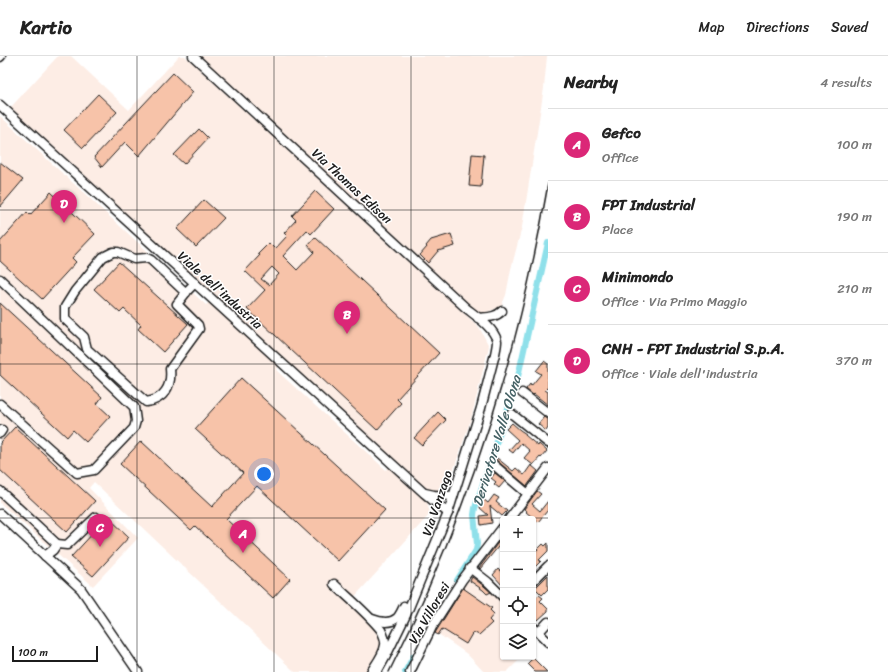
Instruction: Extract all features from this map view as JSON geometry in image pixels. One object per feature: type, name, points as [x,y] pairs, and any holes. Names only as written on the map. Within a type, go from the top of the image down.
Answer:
[{"type":"street","name":"Via Thomas Edison","points":[[193,56],[495,335]]},
{"type":"street","name":"Viale dell'industria","points":[[0,105],[424,493],[448,513]]},
{"type":"street","points":[[186,293],[151,260],[146,258],[134,259],[118,252],[113,252],[103,258],[79,284],[65,307],[66,319],[84,337],[87,349],[146,402],[153,402],[162,396],[170,385],[170,369],[199,329],[198,325],[177,304],[195,283]]},
{"type":"street","points":[[0,279],[134,407],[136,421],[134,428],[94,470],[77,473],[0,404]]},
{"type":"street","points":[[478,318],[492,317],[502,311]]},
{"type":"street","name":"Via Vanzago","points":[[377,672],[418,588],[448,513],[481,408],[492,367],[497,346],[495,335]]},
{"type":"street","points":[[522,392],[548,413]]},
{"type":"street","points":[[512,414],[548,443]]},
{"type":"street","points":[[494,465],[528,494]]},
{"type":"street","points":[[511,516],[548,468]]},
{"type":"street","points":[[0,491],[57,544],[67,545],[96,517]]},
{"type":"street","points":[[424,493],[453,496]]},
{"type":"street","points":[[0,514],[81,589],[138,672]]},
{"type":"street","name":"Via Villoresi","points":[[410,672],[433,625],[470,568],[500,531]]},
{"type":"street","points":[[45,556],[53,550],[57,544]]},
{"type":"street","points":[[536,578],[548,566]]},
{"type":"street","points":[[470,568],[488,582],[500,594]]},
{"type":"street","points":[[334,584],[372,619],[381,631],[385,645],[382,654],[371,672]]},
{"type":"street","points":[[372,619],[378,622],[386,622],[392,621],[398,617],[418,588]]},
{"type":"street","points":[[386,622],[396,634]]},
{"type":"street","points":[[548,622],[536,629],[548,642]]},
{"type":"street","points":[[381,631],[396,634]]},
{"type":"shaded area","points":[[58,56],[71,56],[129,110],[179,56],[185,56],[479,327],[489,346],[471,419],[446,492],[425,489],[10,108]]},
{"type":"shaded area","points":[[196,56],[547,56],[544,88],[522,227],[506,295],[501,307],[478,315]]},
{"type":"shaded area","points":[[0,116],[206,305],[209,302],[279,366],[276,370],[386,470],[389,467],[427,501],[430,514],[348,604],[376,630],[383,643],[378,656],[368,672],[295,672],[94,482],[89,488],[138,538],[93,586],[0,503]]},
{"type":"shaded area","points":[[469,575],[486,584],[500,598],[500,660],[519,660],[507,672],[484,672],[467,654],[434,631]]},
{"type":"building","points":[[173,73],[193,92],[139,156],[125,142],[102,167],[94,157]]},
{"type":"building","points":[[98,94],[117,112],[83,148],[64,130]]},
{"type":"building","points":[[199,129],[208,138],[184,164],[174,155]]},
{"type":"building","points":[[472,154],[484,155],[481,187],[469,186]]},
{"type":"building","points":[[0,162],[23,180],[0,207]]},
{"type":"building","points":[[315,191],[334,209],[311,234],[307,230],[283,256],[297,270],[314,252],[308,245],[315,237],[439,353],[397,399],[401,403],[377,430],[247,309],[265,290],[245,271],[269,243],[275,249],[287,236],[284,233],[296,220],[292,216]],"holes":[[[272,267],[279,274],[269,285],[261,279]]]},
{"type":"building","points":[[51,192],[95,234],[72,258],[76,262],[42,299],[0,261],[0,242],[27,212],[30,215]]},
{"type":"building","points":[[204,200],[224,218],[196,247],[177,229]]},
{"type":"building","points":[[451,234],[455,246],[438,251],[428,263],[420,255],[431,240]]},
{"type":"building","points":[[119,262],[188,324],[163,352],[138,329],[141,325],[124,309],[120,313],[94,289]]},
{"type":"building","points":[[0,303],[102,397],[97,404],[110,416],[86,442],[73,430],[67,437],[0,375]]},
{"type":"building","points":[[544,361],[548,364],[548,387],[545,390],[548,392],[548,405],[526,389],[530,384],[531,386],[541,374],[536,371]]},
{"type":"building","points":[[241,378],[385,510],[338,561],[257,486],[226,519],[290,579],[273,598],[195,526],[191,530],[120,464],[141,441],[212,507],[243,473],[195,429]]},
{"type":"building","points":[[438,412],[446,420],[422,445],[414,438]]},
{"type":"building","points":[[544,417],[548,419],[548,428],[546,431],[538,424]]},
{"type":"building","points":[[512,423],[538,446],[539,444],[547,451],[533,465],[524,458],[530,451],[521,443],[513,453],[509,450],[518,440],[506,429]]},
{"type":"building","points":[[15,427],[95,501],[67,532],[0,470],[0,443]]},
{"type":"building","points":[[497,458],[513,471],[516,468],[524,475],[531,465],[538,471],[527,486],[496,460]]},
{"type":"building","points":[[495,473],[505,481],[499,488],[494,484],[496,482],[491,478]]},
{"type":"building","points":[[537,491],[541,494],[532,504],[540,511],[548,501],[548,510],[538,522],[536,520],[536,516],[531,516],[524,509]]},
{"type":"building","points":[[494,495],[499,498],[496,502],[507,511],[502,516],[490,506],[492,523],[481,525],[480,516],[488,515],[480,508],[482,498],[488,503]]},
{"type":"building","points":[[108,517],[129,537],[93,576],[71,557]]},
{"type":"building","points":[[500,540],[500,545],[480,569],[479,568]]},
{"type":"building","points":[[548,543],[548,551],[539,560],[541,561],[536,566],[536,551],[543,544],[545,546]]},
{"type":"building","points":[[498,569],[500,571],[500,583],[493,575]]},
{"type":"building","points":[[548,575],[548,589],[542,595],[536,587]]},
{"type":"building","points":[[472,577],[491,592],[487,594],[470,581]]},
{"type":"building","points":[[463,588],[492,608],[490,610],[494,614],[489,620],[492,623],[479,635],[473,632],[466,644],[442,629],[438,635],[435,633]]},
{"type":"building","points":[[539,595],[543,598],[540,601],[548,609],[548,611],[538,620],[536,618],[536,598]]},
{"type":"building","points":[[531,660],[535,660],[547,672],[535,672],[527,664]]},
{"type":"waterway","name":"Derivatore Valle Olona","points":[[457,580],[476,550],[475,508],[517,381],[548,243]]},
{"type":"waterway","name":"Derivatore Valle Olona","points":[[405,672],[413,657]]},
{"type":"railway","points":[[389,672],[417,614],[442,555],[466,495],[486,434],[522,310],[548,184]]},
{"type":"place","name":"CNH - FPT Industrial S.p.A.","points":[[64,223]]},
{"type":"place","name":"FPT Industrial","points":[[347,334]]},
{"type":"place","name":"Minimondo","points":[[100,547]]},
{"type":"place","name":"Gefco","points":[[243,553]]}]
